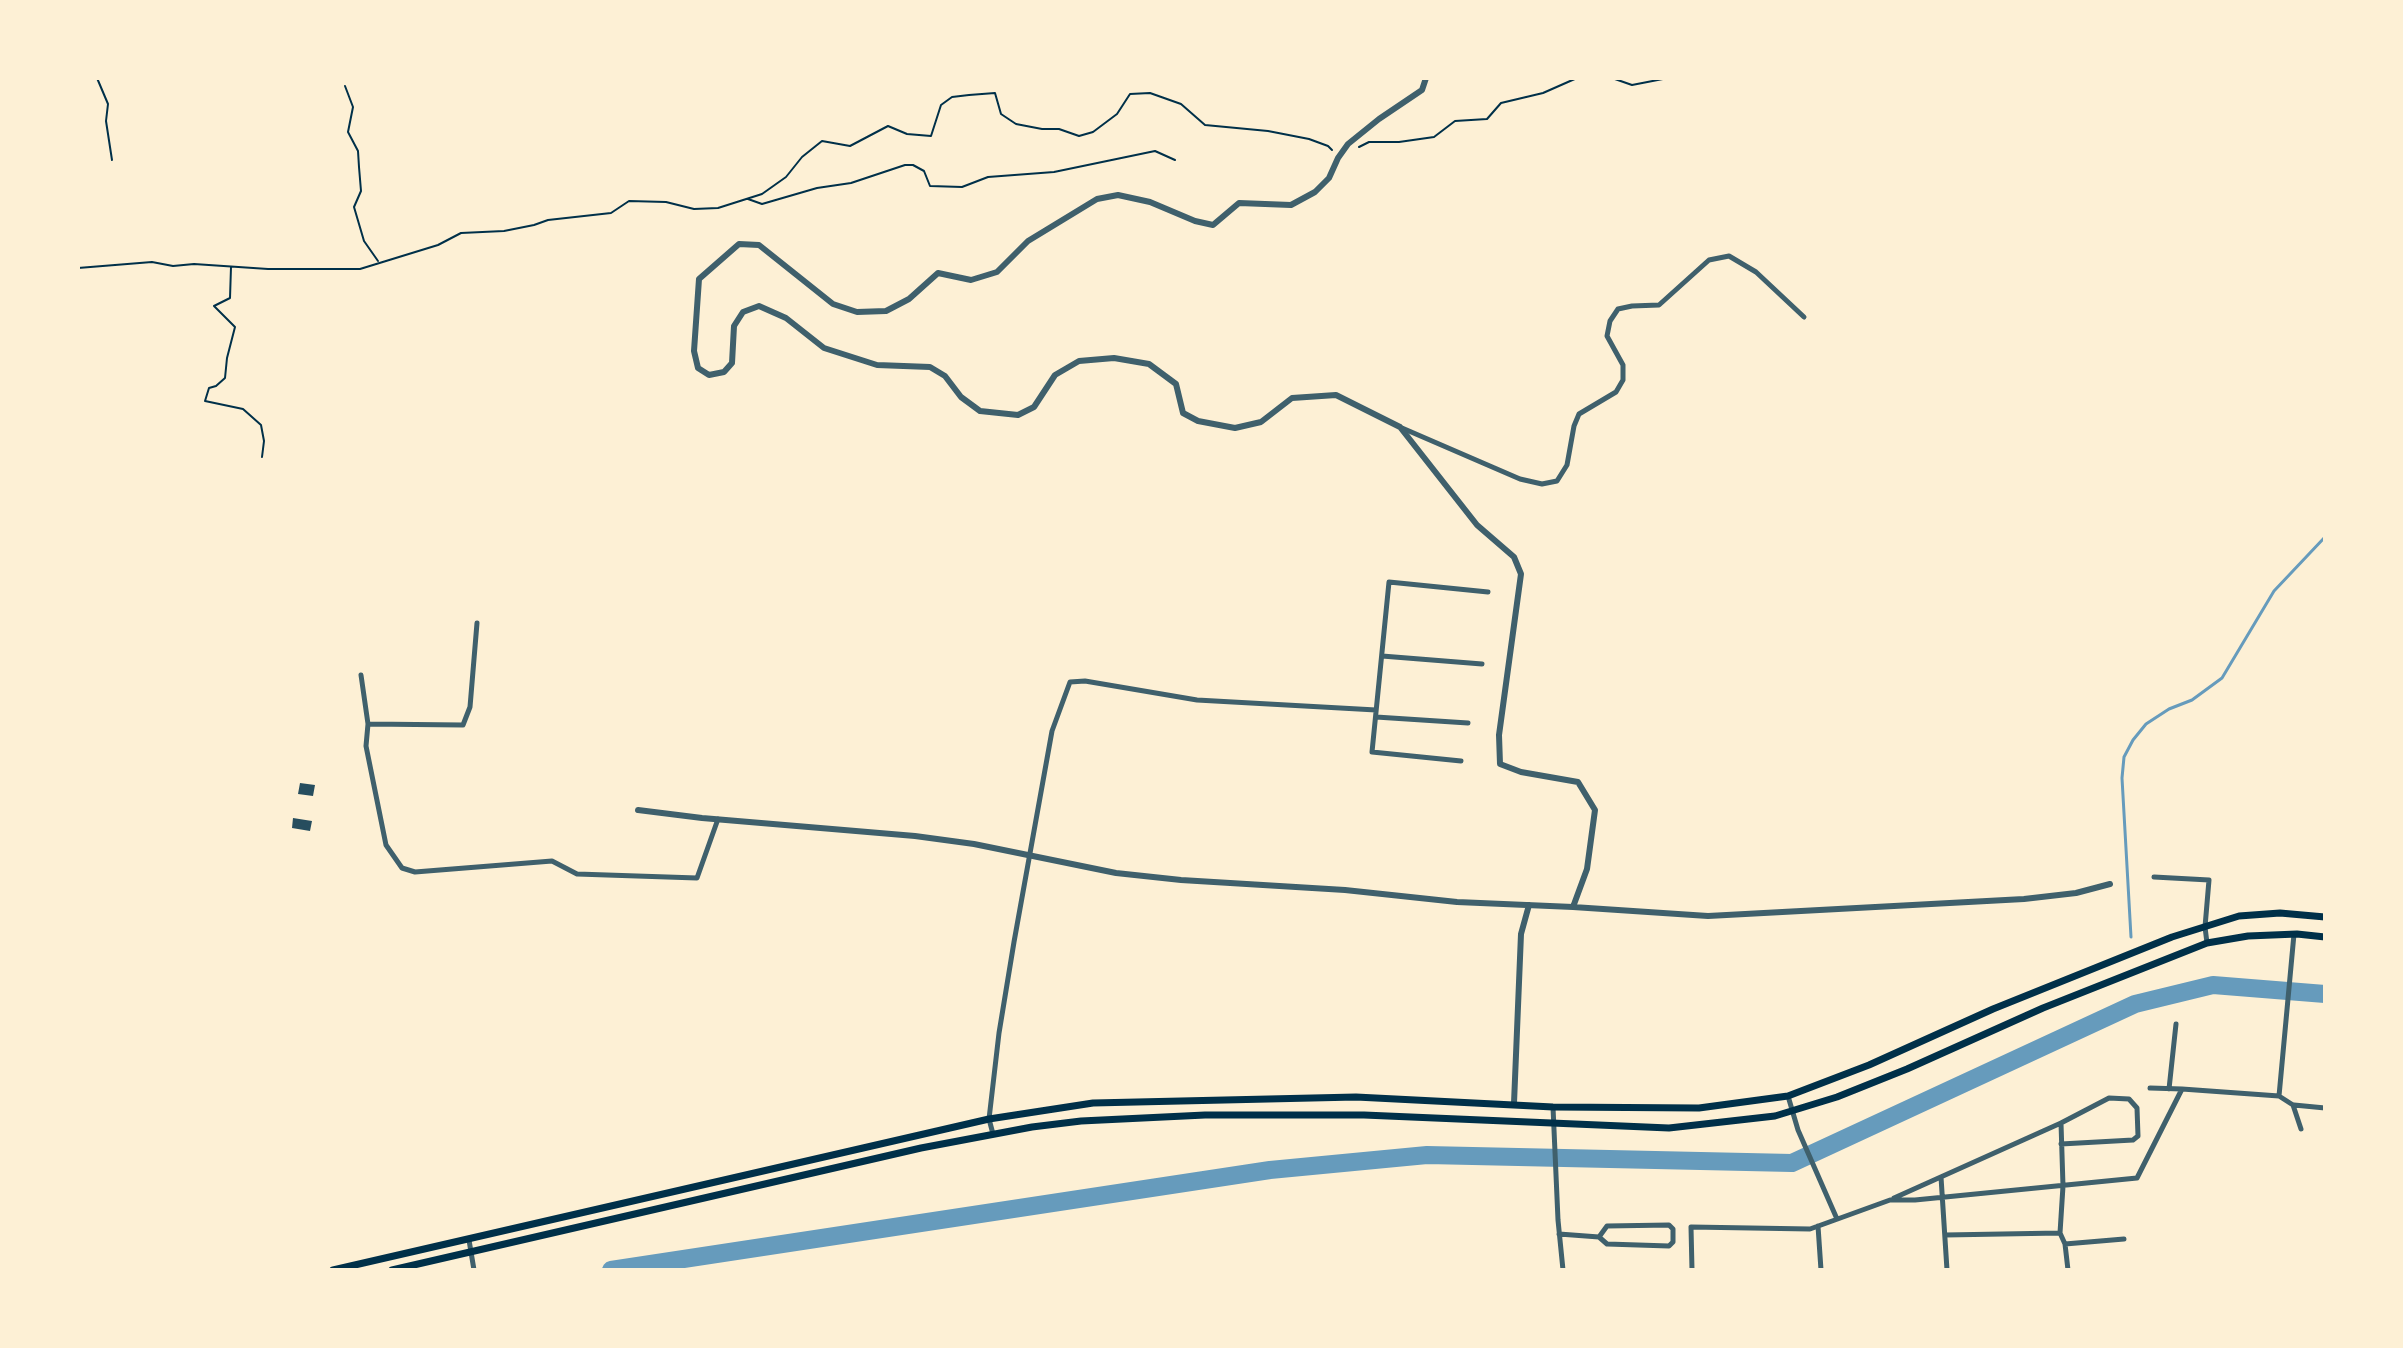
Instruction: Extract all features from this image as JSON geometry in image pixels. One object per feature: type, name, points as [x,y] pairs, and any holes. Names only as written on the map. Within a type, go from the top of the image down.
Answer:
[{"type":"main road","points":[[333,1270],[989,1119],[1093,1103],[1356,1097],[1553,1107],[1699,1108],[1788,1096],[1869,1065],[1993,1009],[2118,958],[2205,927],[2239,916],[2280,913],[2325,917]]},
{"type":"main road","points":[[392,1270],[921,1148],[1081,1121],[1212,1114],[1364,1115],[1669,1128],[1775,1116],[1837,1097],[1907,1069],[2043,1008],[2207,943],[2248,936],[2294,934],[2325,937]]},
{"type":"street","points":[[1426,78],[1422,90],[1348,144],[1329,178],[1315,192],[1291,205],[1239,203],[1213,225],[1195,221],[1150,202],[1118,195],[1097,199],[1028,241],[997,272],[971,280],[938,273],[909,299],[886,311],[857,312],[833,304],[759,245],[739,244],[699,279],[694,351],[698,368],[709,375],[724,372],[732,363],[734,326],[743,312],[759,306],[786,318],[824,348],[877,365],[930,367],[945,376],[961,397],[980,411],[1018,415],[1034,407],[1055,375],[1079,361],[1114,358],[1149,364],[1176,384],[1183,413],[1198,421],[1235,428],[1261,422],[1292,398],[1336,395],[1400,427],[1520,479],[1542,484],[1557,481],[1567,465],[1579,414],[1616,392],[1623,380],[1623,365],[1607,336],[1610,321],[1618,309],[1659,305],[1709,260],[1729,256],[1756,272],[1804,317]]},
{"type":"street","points":[[1400,427],[1477,525],[1514,557],[1521,574],[1499,735],[1500,764],[1521,772],[1578,782],[1595,810],[1587,869],[1573,907]]},
{"type":"street","points":[[1461,761],[1372,752],[1389,582],[1488,592]]},
{"type":"street","points":[[368,724],[463,725],[470,707],[477,623]]},
{"type":"street","points":[[1382,656],[1482,664]]},
{"type":"street","points":[[361,675],[368,724],[366,746],[386,845],[402,868],[415,872],[552,861],[577,874],[697,878],[718,819]]},
{"type":"street","points":[[993,1134],[989,1119],[999,1033],[1052,731],[1070,682],[1085,681],[1197,700],[1468,723]]},
{"type":"street","points":[[638,810],[915,836],[974,844],[1116,873],[1181,880],[1345,890],[1457,902],[1708,916],[2024,899],[2076,893],[2110,884]]},
{"type":"street","points":[[2154,877],[2209,880],[2205,927],[2207,943]]},
{"type":"street","points":[[1514,1103],[1521,934],[1529,905]]},
{"type":"street","points":[[2279,1096],[2294,934]]},
{"type":"street","points":[[2169,1089],[2176,1024]]},
{"type":"street","points":[[2150,1088],[2279,1096],[2293,1105],[2325,1108]]},
{"type":"street","points":[[1890,1200],[2137,1178],[2182,1089]]},
{"type":"street","points":[[1788,1096],[1803,1142],[1837,1219]]},
{"type":"street","points":[[1692,1270],[1691,1227],[1810,1229],[1890,1200],[2109,1098],[2129,1099],[2137,1108],[2138,1136],[2133,1140],[2061,1144]]},
{"type":"street","points":[[2293,1105],[2301,1129]]},
{"type":"street","points":[[1553,1107],[1563,1270]]},
{"type":"street","points":[[2061,1123],[2063,1186],[2060,1233],[2065,1244],[2068,1270]]},
{"type":"street","points":[[1941,1177],[1947,1270]]},
{"type":"street","points":[[1559,1234],[1599,1237],[1607,1244],[1669,1246],[1673,1242],[1673,1229],[1669,1225],[1607,1226],[1599,1237]]},
{"type":"street","points":[[1818,1226],[1821,1270]]},
{"type":"street","points":[[1945,1235],[2060,1233]]},
{"type":"street","points":[[2065,1244],[2124,1239]]},
{"type":"street","points":[[469,1240],[474,1270]]},
{"type":"path","points":[[97,78],[108,104],[106,121],[112,160]]},
{"type":"path","points":[[1358,147],[1369,142],[1434,137],[1455,121],[1487,119],[1501,103],[1543,93],[1577,78]]},
{"type":"path","points":[[1612,78],[1632,85],[1668,78]]},
{"type":"path","points":[[345,86],[353,107],[348,132],[358,151],[361,191],[354,207],[364,241],[379,262]]},
{"type":"path","points":[[78,268],[152,262],[173,266],[360,269],[438,245],[461,233],[504,231],[548,220],[611,213],[629,201],[666,202],[694,209],[718,208],[762,194],[786,177],[802,157],[822,141],[850,146],[888,126],[907,134],[931,136],[941,105],[952,97],[995,93],[1001,114],[1016,124],[1059,129],[1079,136],[1093,132],[1117,114],[1130,94],[1150,93],[1181,104],[1205,125],[1268,131],[1309,139],[1328,146],[1338,158]]},
{"type":"path","points":[[748,198],[762,204],[817,188],[851,183],[905,165],[913,165],[924,171],[930,186],[962,187],[988,177],[1054,172],[1155,151],[1175,160]]},
{"type":"path","points":[[231,266],[230,298],[214,306],[235,327],[225,378],[209,388],[205,401],[243,409],[261,425],[264,441],[262,457]]},
{"type":"building","points":[[300,783],[315,785],[313,796],[298,794]]},
{"type":"building","points":[[293,818],[312,821],[310,831],[292,828]]},
{"type":"waterway","points":[[2131,937],[2122,778],[2124,757],[2146,724],[2169,709],[2192,700],[2222,678],[2274,591],[2325,537]]},
{"type":"waterway","points":[[611,1270],[1270,1170],[1427,1155],[1792,1163],[2135,1004],[2213,985],[2325,994]]}]
